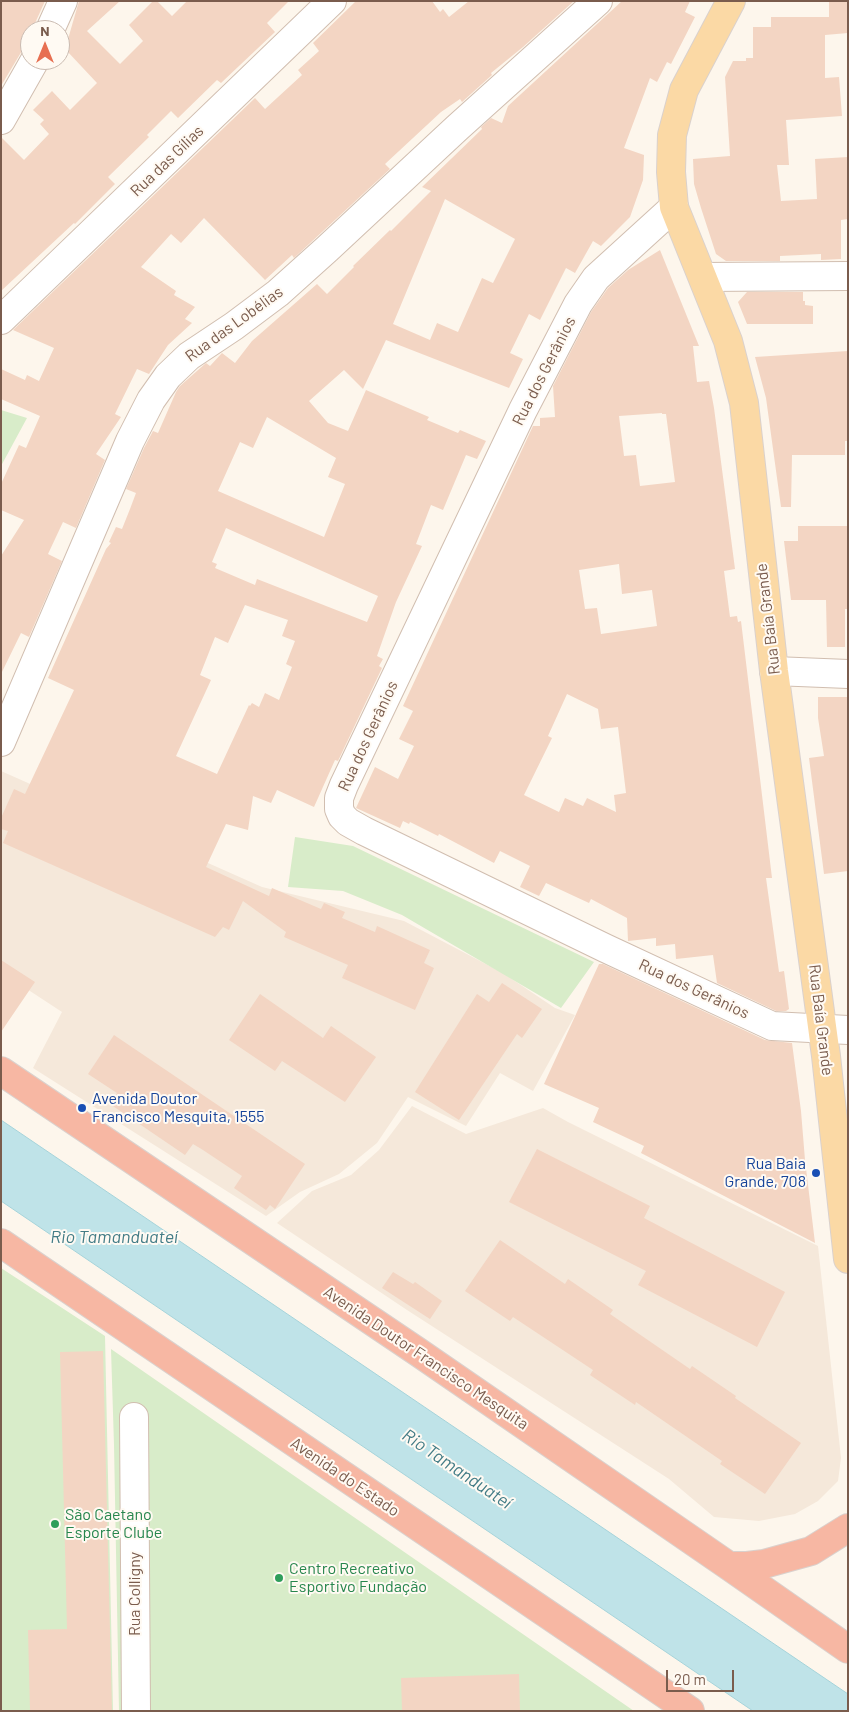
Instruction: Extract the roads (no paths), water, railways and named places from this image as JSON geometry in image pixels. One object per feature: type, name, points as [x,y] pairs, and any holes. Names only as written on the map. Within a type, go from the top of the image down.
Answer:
[{"type":"highway","name":"Avenida Doutor Francisco Mesquita","points":[[1,1071],[418,1352],[848,1649]]},
{"type":"highway","name":"Avenida do Estado","points":[[1,1243],[690,1711]]},
{"type":"highway","points":[[729,1566],[764,1564],[810,1551],[848,1528]]},
{"type":"main road","name":"Rua Baía Grande","points":[[731,1],[684,90],[672,135],[671,172],[674,207],[728,341],[744,404],[774,671],[835,1030],[848,1259]]},
{"type":"street","points":[[54,20],[63,1]]},
{"type":"street","name":"Rua das Gílias","points":[[1,320],[332,1]]},
{"type":"street","name":"Rua das Lobélias","points":[[1,742],[130,441],[150,400],[168,376],[189,356],[234,326],[278,293],[598,1]]},
{"type":"street","points":[[1,120],[29,70]]},
{"type":"street","name":"Rua dos Gerânios","points":[[674,207],[596,278],[578,304],[523,410],[348,776],[339,798],[339,809],[342,816],[348,822],[364,831],[772,1026],[835,1030]]},
{"type":"street","points":[[703,277],[848,276]]},
{"type":"street","points":[[774,671],[848,674]]},
{"type":"street","name":"Rua Colligny","points":[[134,1417],[136,1711]]},
{"type":"water","name":"Rio Tamanduateí","points":[[1,1120],[848,1694],[848,1711],[753,1711],[1,1201]]},
{"type":"place","name":"Avenida Doutor Francisco Mesquita, 1555","points":[[82,1108]]},
{"type":"place","name":"Rua Baia Grande, 708","points":[[816,1173]]},
{"type":"place","name":"São Caetano Esporte Clube","points":[[55,1524]]},
{"type":"place","name":"Centro Recreativo Esportivo Fundação","points":[[279,1578]]}]
